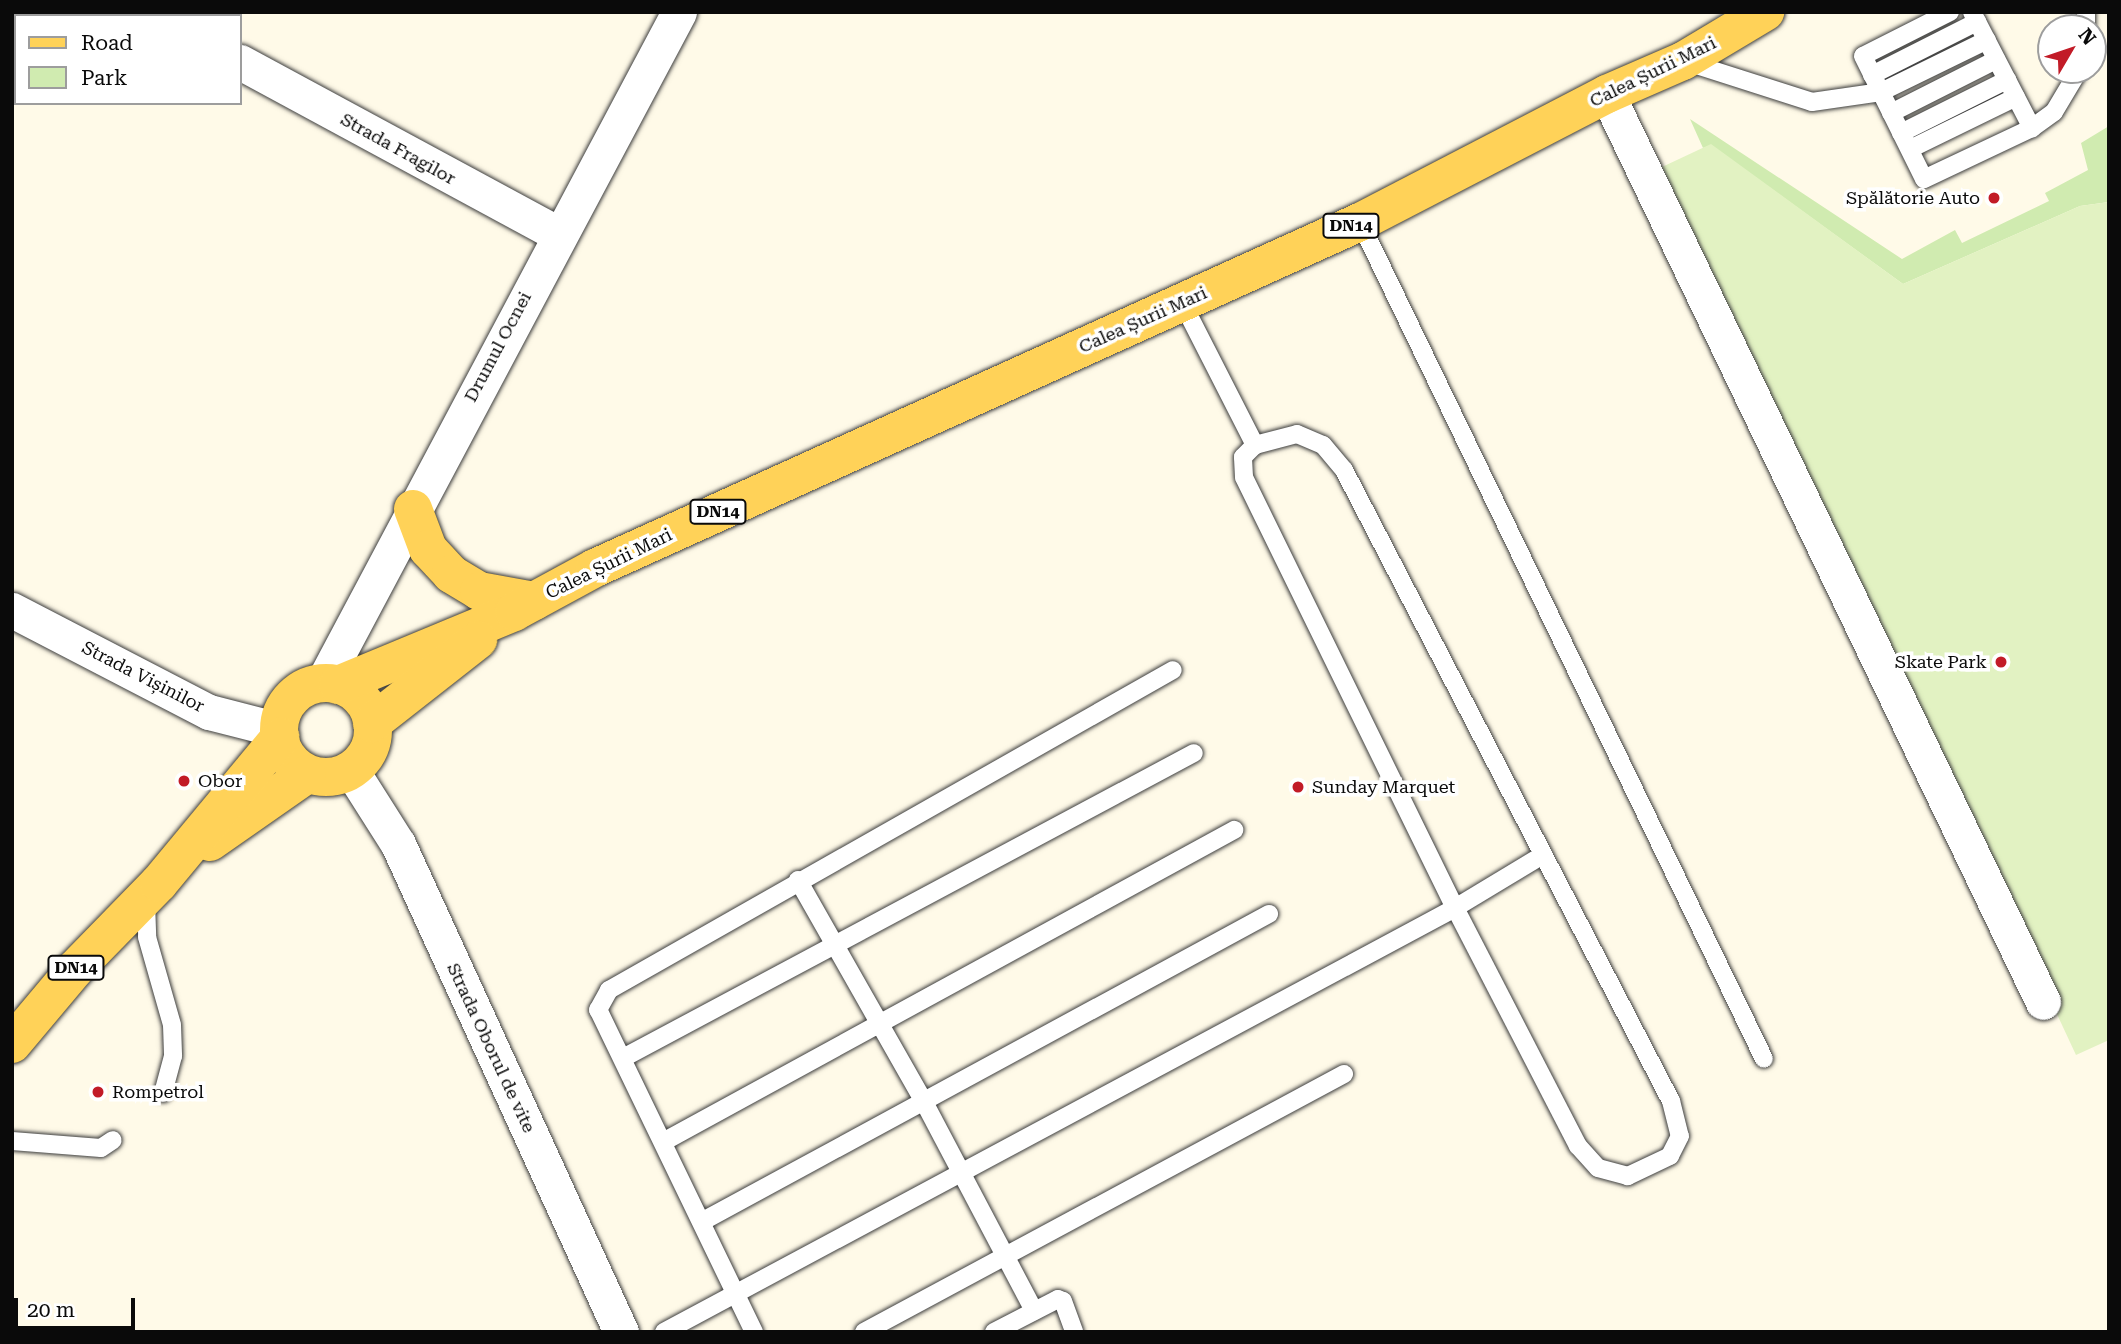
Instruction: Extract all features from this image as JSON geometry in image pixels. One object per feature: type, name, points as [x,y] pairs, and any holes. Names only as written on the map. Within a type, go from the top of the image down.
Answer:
[{"type":"main road","name":"Calea Șurii Mari","points":[[153,891],[280,734],[281,716],[296,694],[330,684],[524,606],[595,568],[1360,222],[1607,94],[1684,61],[1765,12]]},
{"type":"main road","points":[[413,509],[428,549],[452,574],[479,591],[524,606]]},
{"type":"main road","name":"Calea Șurii Mari","points":[[372,723],[524,606]]},
{"type":"main road","points":[[280,734],[294,765],[307,774],[337,776],[351,770],[369,750],[372,723],[361,699],[330,684]]},
{"type":"main road","name":"Calea Șurii Mari","points":[[12,1044],[75,969],[153,891],[238,821],[307,774]]},
{"type":"street","name":"Drumul Ocnei","points":[[330,684],[413,509],[679,12]]},
{"type":"street","name":"Strada Fragilor","points":[[242,63],[558,234]]},
{"type":"street","points":[[1607,94],[2043,1002]]},
{"type":"street","name":"Strada Vișinilor","points":[[12,610],[209,712],[280,734]]},
{"type":"street","name":"Strada Oborul de vite","points":[[351,770],[398,844],[621,1332]]},
{"type":"lane","points":[[1950,12],[1863,56],[1924,179],[2032,128],[2054,112],[2071,84]]},
{"type":"lane","points":[[1872,75],[1975,17],[2032,128]]},
{"type":"lane","points":[[1684,61],[1812,102],[1881,92],[1987,40]]},
{"type":"lane","points":[[1891,113],[1997,60]]},
{"type":"lane","points":[[1901,133],[2007,80]]},
{"type":"lane","points":[[1910,149],[2016,97]]},
{"type":"lane","points":[[1360,222],[1764,1059]]},
{"type":"lane","points":[[1182,302],[1255,445]]},
{"type":"lane","points":[[1297,434],[1323,444],[1343,470],[1543,855],[1671,1101],[1680,1136],[1670,1156],[1628,1176],[1598,1168],[1578,1146],[1455,908],[1244,477],[1243,457],[1255,445],[1297,434]]},
{"type":"lane","points":[[754,1332],[598,1010],[609,990],[798,880],[1173,670]]},
{"type":"lane","points":[[622,1058],[1194,753]]},
{"type":"lane","points":[[663,1142],[1234,830]]},
{"type":"lane","points":[[664,1332],[736,1296],[1455,908],[1543,855]]},
{"type":"lane","points":[[798,880],[833,946],[924,1102],[1007,1255],[1034,1311]]},
{"type":"lane","points":[[153,891],[147,937],[172,1025],[173,1056],[163,1093]]},
{"type":"lane","points":[[703,1222],[1269,914]]},
{"type":"lane","points":[[864,1332],[1344,1074]]},
{"type":"lane","points":[[12,1141],[101,1148],[113,1140]]},
{"type":"lane","points":[[994,1332],[1058,1299],[1063,1301],[1074,1332]]},
{"type":"green space","points":[[1690,119],[1902,259],[1955,230],[1962,243],[2049,201],[2045,193],[2088,170],[2081,143],[2109,126],[2109,202],[2080,206],[1903,284],[1711,145],[1703,148]]},
{"type":"green space","name":"Skate Park","points":[[1711,144],[1903,284],[2080,206],[2109,202],[2109,1040],[2076,1055],[1662,167]]},
{"type":"place","name":"Spălătorie Auto","points":[[1994,198]]},
{"type":"place","name":"Skate Park","points":[[2001,662]]},
{"type":"place","name":"Obor","points":[[184,781]]},
{"type":"place","name":"Sunday Marquet","points":[[1298,787]]},
{"type":"place","name":"Rompetrol","points":[[98,1092]]}]
